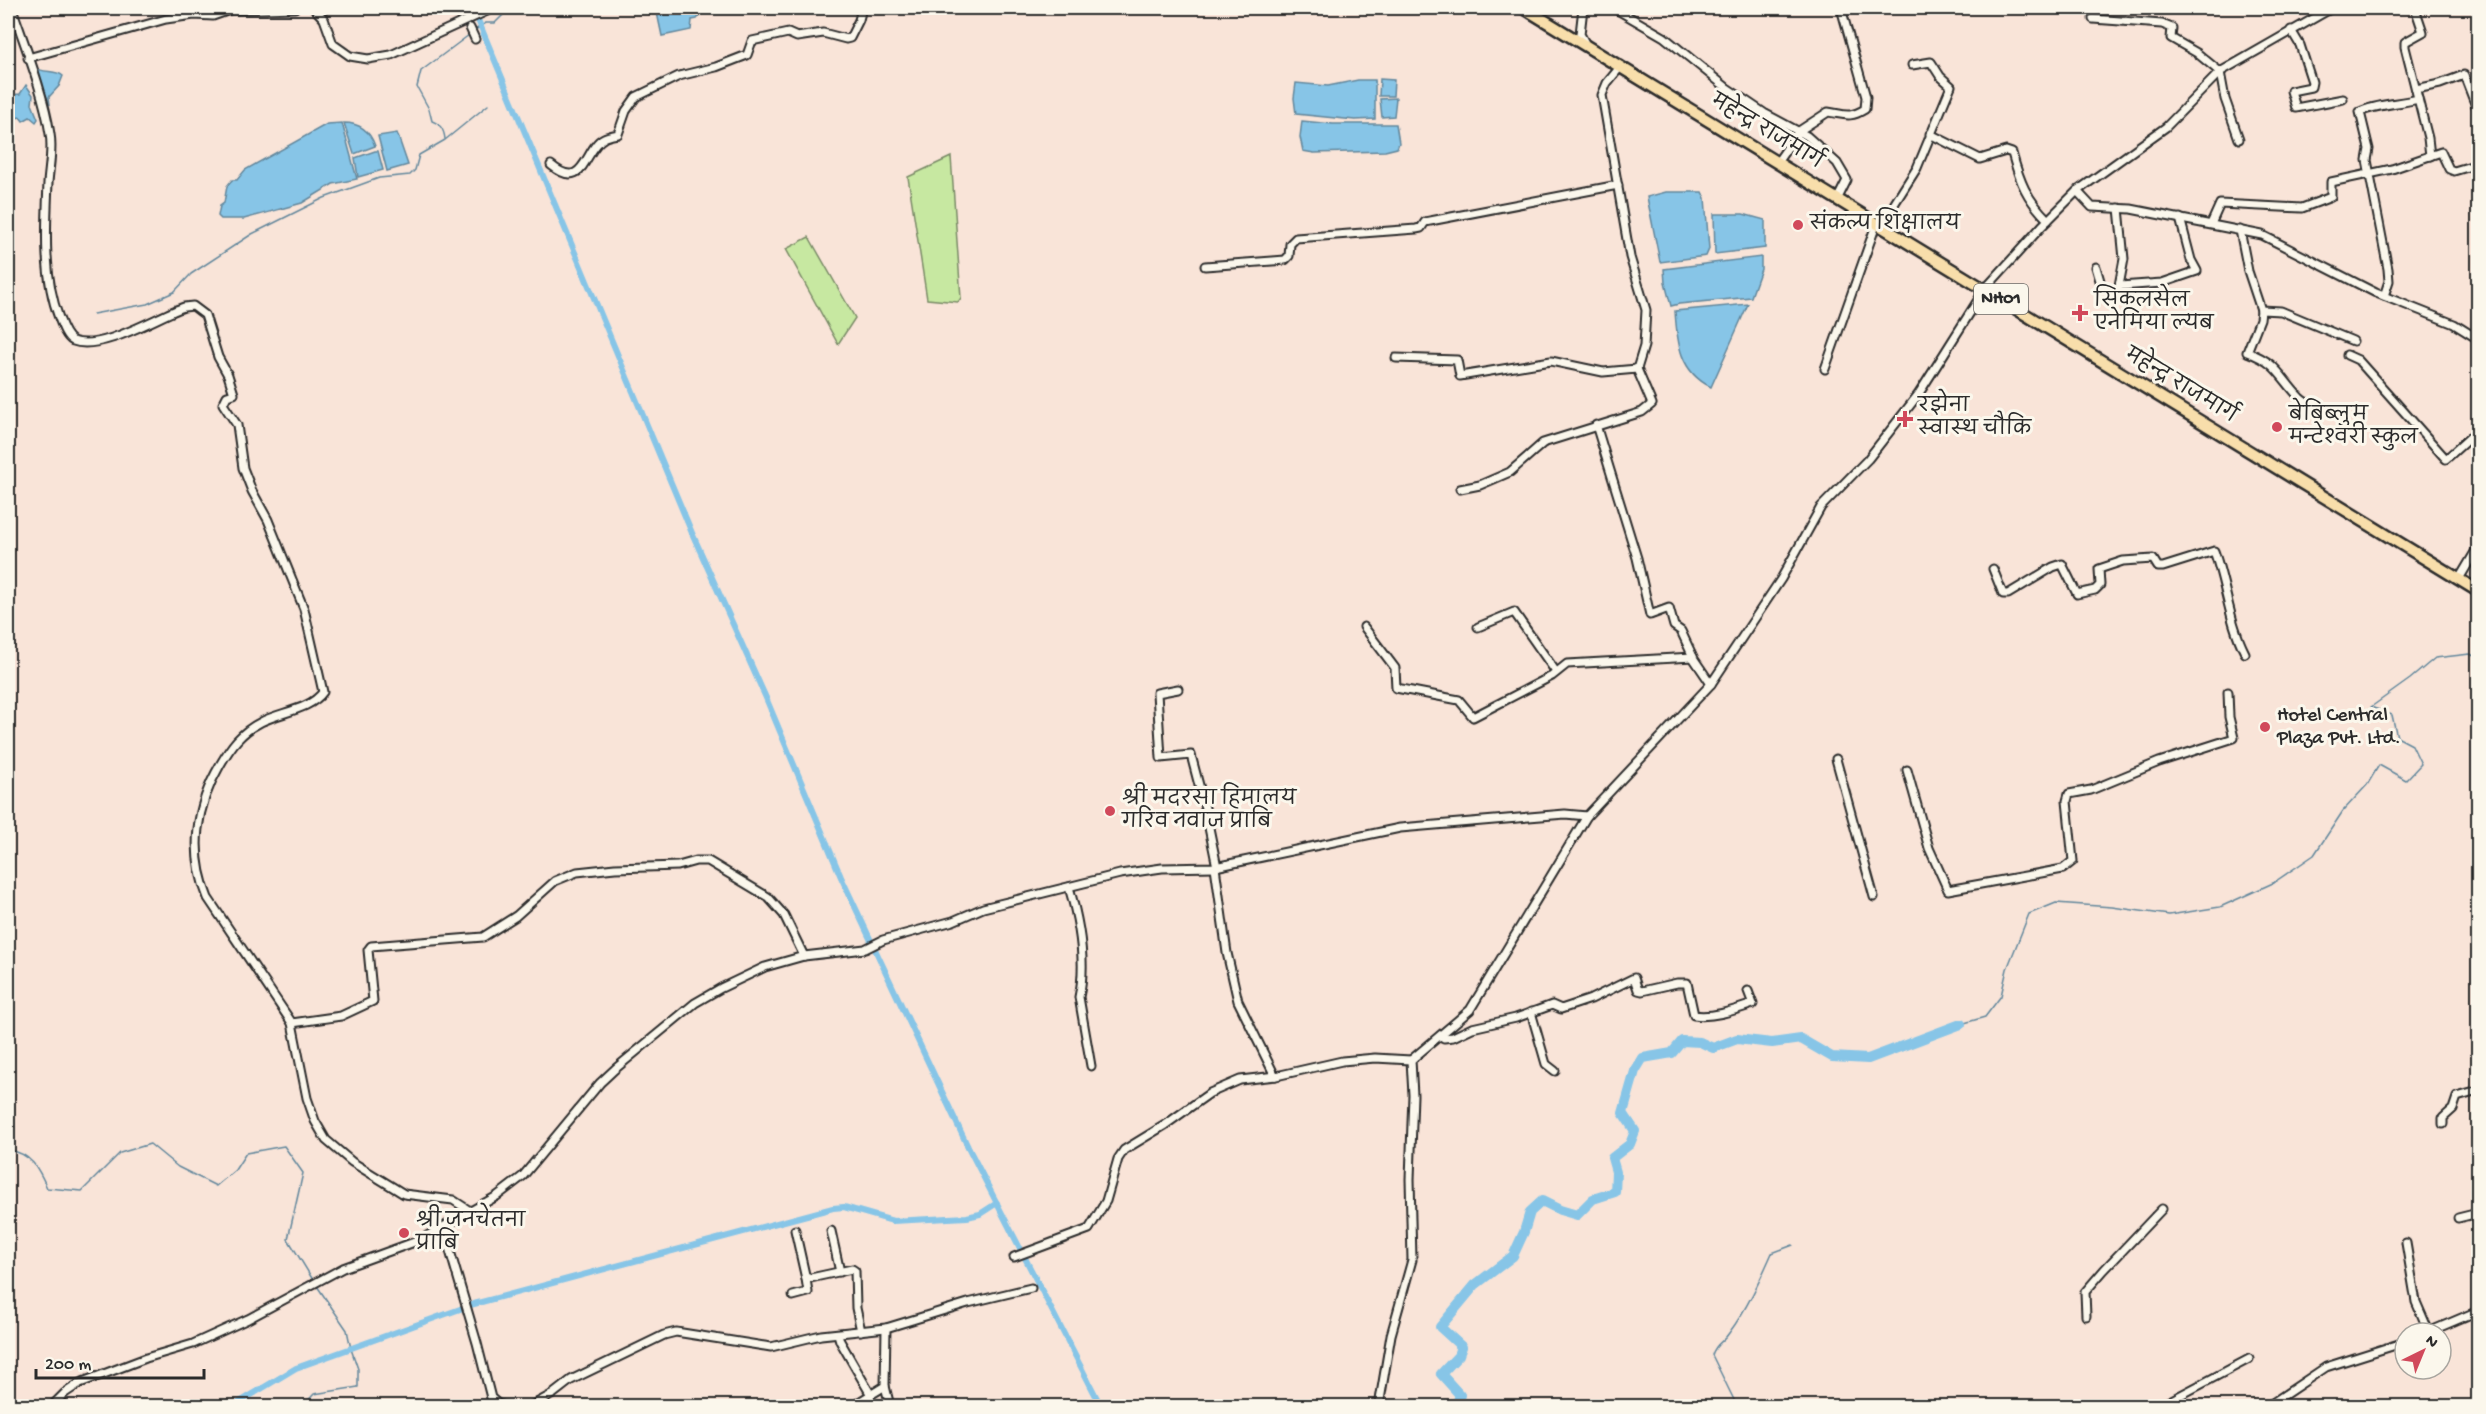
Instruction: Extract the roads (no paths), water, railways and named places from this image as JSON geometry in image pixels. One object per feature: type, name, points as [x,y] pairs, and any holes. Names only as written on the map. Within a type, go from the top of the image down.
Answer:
[{"type":"highway","name":"महेन्द्र राजमार्ग","points":[[1524,8],[1778,161],[2478,591]]},
{"type":"street","points":[[12,8],[51,135],[46,216],[48,265],[53,303],[69,338],[84,342],[113,338],[168,313],[193,306],[205,315],[221,364],[233,390],[223,405],[237,425],[243,468],[252,491],[268,520],[304,609],[323,692],[313,701],[260,723],[236,741],[208,787],[201,807],[196,835],[202,883],[208,898],[292,1023],[307,1098],[315,1121],[326,1140],[352,1162],[404,1194],[453,1200],[470,1211]]},
{"type":"street","points":[[28,58],[166,19],[194,15],[213,16],[230,10],[295,8]]},
{"type":"street","points":[[314,8],[324,19],[333,44],[350,56],[368,59],[390,55],[488,9]]},
{"type":"street","points":[[551,165],[561,174],[582,167],[603,138],[618,134],[631,102],[641,94],[679,76],[716,67],[747,55],[752,41],[762,37],[788,33],[797,37],[823,33],[850,38],[862,8]]},
{"type":"street","points":[[1584,8],[1580,34],[1586,45]]},
{"type":"street","points":[[1614,8],[1664,37],[1727,88],[1764,113],[1799,131],[1829,155],[1844,172],[1847,180],[1838,198]]},
{"type":"street","points":[[1778,161],[1799,131],[1828,112],[1841,117],[1858,114],[1865,109],[1866,97],[1841,8]]},
{"type":"street","points":[[2189,8],[2210,8]]},
{"type":"street","points":[[1015,1257],[1089,1229],[1106,1201],[1113,1174],[1124,1150],[1153,1133],[1210,1093],[1240,1080],[1275,1076],[1342,1061],[1375,1058],[1411,1060],[1470,1010],[1587,816],[1711,684],[1781,579],[1821,507],[1869,459],[1918,395],[1985,289],[2077,191],[2166,127],[2220,72],[2332,8]]},
{"type":"street","points":[[2415,8],[2423,32],[2405,42],[2405,47],[2430,156]]},
{"type":"street","points":[[2093,19],[2162,24],[2172,28],[2171,38],[2197,53],[2220,72],[2225,99],[2239,139]]},
{"type":"street","points":[[470,28],[475,39]]},
{"type":"street","points":[[2291,30],[2300,45],[2312,82],[2311,87],[2290,91],[2296,108],[2343,99]]},
{"type":"street","points":[[1825,369],[1879,224],[1917,168],[1951,86],[1940,76],[1931,62],[1912,65]]},
{"type":"street","points":[[1460,489],[1480,485],[1510,472],[1543,443],[1642,412],[1652,404],[1637,369],[1644,346],[1646,310],[1630,257],[1602,95],[1607,83],[1622,66]]},
{"type":"street","points":[[2416,89],[2440,84],[2464,75],[2478,107]]},
{"type":"street","points":[[2384,296],[2389,281],[2388,268],[2369,173],[2367,160],[2369,149],[2360,112],[2374,106],[2385,107],[2418,99]]},
{"type":"street","points":[[1930,134],[1980,159],[2006,151],[2012,153],[2019,181],[2030,201],[2048,220]]},
{"type":"street","points":[[2211,224],[2220,204],[2302,208],[2331,197],[2331,182],[2392,170],[2441,153],[2449,170],[2454,171],[2478,164]]},
{"type":"street","points":[[1205,266],[1285,260],[1289,256],[1290,244],[1296,238],[1416,229],[1421,228],[1425,222],[1618,185]]},
{"type":"street","points":[[2077,191],[2092,207],[2119,208],[2180,218],[2262,235],[2384,296],[2454,324],[2478,339]]},
{"type":"street","points":[[2096,267],[2101,284],[2112,292],[2118,291],[2124,259],[2119,208]]},
{"type":"street","points":[[2120,286],[2162,283],[2197,271],[2191,260],[2180,218]]},
{"type":"street","points":[[2240,231],[2248,271],[2261,310],[2260,319],[2247,352],[2265,358],[2282,374],[2301,399],[2319,410]]},
{"type":"street","points":[[2261,310],[2281,311],[2353,341]]},
{"type":"street","points":[[2347,355],[2358,360],[2446,459],[2478,430]]},
{"type":"street","points":[[1396,358],[1458,360],[1460,376],[1551,361],[1603,372],[1637,369]]},
{"type":"street","points":[[1596,425],[1637,558],[1650,615],[1669,608],[1674,626],[1681,631],[1693,657],[1711,684]]},
{"type":"street","points":[[2459,579],[2478,547]]},
{"type":"street","points":[[1993,569],[2003,594],[2008,594],[2062,564],[2077,594],[2095,590],[2100,585],[2099,569],[2123,561],[2153,559],[2158,567],[2163,567],[2214,551],[2224,581],[2237,637],[2245,653]]},
{"type":"street","points":[[1478,627],[1514,612],[1556,672]]},
{"type":"street","points":[[1365,627],[1395,668],[1396,688],[1459,699],[1473,717],[1525,691],[1567,664],[1693,657]]},
{"type":"street","points":[[1178,689],[1157,693],[1161,758],[1191,755],[1205,808],[1216,867],[1227,953],[1238,1001],[1275,1076]]},
{"type":"street","points":[[1907,770],[1929,848],[1948,890],[2063,869],[2073,861],[2067,801],[2069,794],[2091,790],[2159,762],[2234,738],[2229,717],[2228,692]]},
{"type":"street","points":[[1836,759],[1874,897]]},
{"type":"street","points":[[43,1407],[52,1406],[64,1393],[80,1383],[146,1358],[193,1344],[248,1319],[343,1268],[420,1240],[511,1187],[523,1176],[600,1083],[695,1003],[745,976],[804,956],[865,949],[883,940],[953,921],[982,908],[1146,870],[1216,867],[1400,828],[1565,814],[1587,816]]},
{"type":"street","points":[[292,1023],[341,1016],[373,1001],[368,950],[371,946],[483,937],[516,916],[555,881],[577,872],[596,869],[678,866],[696,861],[708,861],[768,897],[784,915],[804,956]]},
{"type":"street","points":[[1069,887],[1080,936],[1082,986],[1079,997],[1091,1066]]},
{"type":"street","points":[[1441,1036],[1453,1037],[1472,1028],[1498,1023],[1552,1005],[1561,1009],[1591,999],[1634,978],[1638,990],[1642,991],[1677,982],[1687,983],[1694,1015],[1699,1016],[1753,1004],[1748,991]]},
{"type":"street","points":[[1531,1012],[1546,1064],[1555,1071]]},
{"type":"street","points":[[1379,1407],[1391,1335],[1412,1260],[1410,1179],[1413,1095],[1411,1060]]},
{"type":"street","points":[[2443,1124],[2443,1118],[2453,1109],[2457,1097],[2478,1092]]},
{"type":"street","points":[[2086,1316],[2085,1292],[2162,1209]]},
{"type":"street","points":[[2458,1218],[2478,1213]]},
{"type":"street","points":[[443,1227],[469,1312],[491,1398],[507,1407]]},
{"type":"street","points":[[793,1296],[808,1292],[795,1230]]},
{"type":"street","points":[[831,1231],[840,1272]]},
{"type":"street","points":[[2406,1243],[2416,1302],[2423,1321]]},
{"type":"street","points":[[806,1279],[852,1269],[856,1274],[856,1308],[861,1331]]},
{"type":"street","points":[[531,1407],[571,1380],[628,1354],[654,1339],[676,1332],[771,1347],[821,1335],[886,1328],[968,1303],[1031,1288]]},
{"type":"street","points":[[2453,1321],[2478,1311]]},
{"type":"street","points":[[886,1328],[885,1386],[890,1407]]},
{"type":"street","points":[[838,1334],[871,1395]]},
{"type":"street","points":[[2268,1407],[2326,1367],[2393,1346]]},
{"type":"street","points":[[2160,1407],[2249,1359]]},
{"type":"street","points":[[858,1407],[859,1402],[885,1386]]},
{"type":"water","points":[[656,8],[701,8],[702,13],[697,19],[692,20],[691,30],[662,36]]},
{"type":"water","points":[[34,67],[63,76],[59,86],[49,97],[50,105]]},
{"type":"water","points":[[1380,79],[1394,80],[1393,96],[1379,96]]},
{"type":"water","points":[[1358,80],[1375,80],[1375,119],[1355,120],[1296,114],[1294,98],[1296,83],[1328,86]]},
{"type":"water","points":[[26,85],[33,95],[32,104],[38,119],[36,122],[30,117],[23,121],[20,117],[8,120],[11,95],[20,94]]},
{"type":"water","points":[[1396,98],[1394,116],[1382,117],[1380,99]]},
{"type":"water","points":[[1302,121],[1333,124],[1396,124],[1399,143],[1397,148],[1385,151],[1314,153],[1303,151],[1300,137]]},
{"type":"water","points":[[342,123],[357,179],[333,184],[302,203],[244,219],[221,219],[218,216],[220,206],[224,203],[227,186],[232,180],[237,180],[245,170],[327,124]]},
{"type":"water","points":[[344,123],[355,124],[364,129],[375,146],[354,154]]},
{"type":"water","points":[[397,133],[408,165],[387,171],[378,136]]},
{"type":"water","points":[[378,151],[383,170],[358,177],[355,158]]},
{"type":"water","points":[[1666,192],[1702,192],[1705,198],[1709,249],[1706,256],[1660,262],[1647,197]]},
{"type":"water","points":[[1714,214],[1743,214],[1765,220],[1765,248],[1715,254]]},
{"type":"water","points":[[1761,257],[1761,269],[1751,297],[1671,306],[1664,269]]},
{"type":"water","points":[[1748,304],[1711,387],[1693,373],[1682,355],[1675,311]]},
{"type":"waterway","points":[[473,8],[692,533],[766,698],[841,877],[968,1147],[1101,1406]]},
{"type":"waterway","points":[[475,30],[486,23],[495,23],[504,14],[506,8]]},
{"type":"waterway","points":[[445,139],[442,128],[432,121],[429,109],[417,87],[421,71],[469,35]]},
{"type":"waterway","points":[[93,314],[147,304],[174,292],[191,274],[252,234],[324,198],[379,178],[410,175],[415,170],[419,155],[445,140],[488,105]]},
{"type":"waterway","points":[[1961,1024],[1985,1017],[2001,996],[2007,969],[2029,914],[2056,903],[2112,907],[2169,915],[2220,907],[2273,883],[2314,855],[2343,811],[2367,785],[2379,765],[2406,780],[2421,764],[2412,745],[2397,737],[2392,715],[2371,707],[2435,658],[2470,654],[2478,658]]},
{"type":"waterway","points":[[1456,1406],[1460,1395],[1441,1374],[1459,1355],[1462,1347],[1440,1327],[1475,1285],[1513,1256],[1530,1212],[1542,1201],[1577,1215],[1593,1199],[1615,1192],[1616,1172],[1612,1158],[1630,1144],[1635,1131],[1623,1113],[1635,1071],[1643,1058],[1672,1053],[1682,1041],[1700,1042],[1713,1048],[1737,1039],[1772,1043],[1801,1039],[1832,1057],[1868,1059],[1961,1024]]},
{"type":"waterway","points":[[8,1150],[28,1158],[41,1174],[47,1188],[82,1191],[120,1153],[150,1144],[178,1167],[216,1186],[235,1170],[246,1153],[284,1146],[303,1173],[288,1239],[313,1280]]},
{"type":"waterway","points":[[233,1406],[296,1368],[474,1304],[833,1208],[844,1207],[893,1221],[967,1217],[980,1214],[997,1203]]},
{"type":"waterway","points":[[1737,1406],[1712,1355],[1742,1314],[1772,1253],[1793,1245]]},
{"type":"waterway","points":[[303,1406],[314,1394],[358,1387],[358,1369],[347,1330],[317,1286]]},
{"type":"place","name":"संकल्प शिक्षालय","points":[[1798,225]]},
{"type":"place","name":"सिकलसेल एनेमिया ल्यब","points":[[2080,313]]},
{"type":"place","name":"रझेना स्वास्थ चौकि","points":[[1905,419]]},
{"type":"place","name":"बेबिब्लुम मन्टेश्वरी स्कुल","points":[[2277,427]]},
{"type":"place","name":"Hotel Central Plaza Pvt. Ltd.","points":[[2265,727]]},
{"type":"place","name":"श्री मदरसा हिमालय गरिव नवाज प्राबि","points":[[1110,811]]},
{"type":"place","name":"श्री जनचेतना प्राबि","points":[[404,1233]]}]
